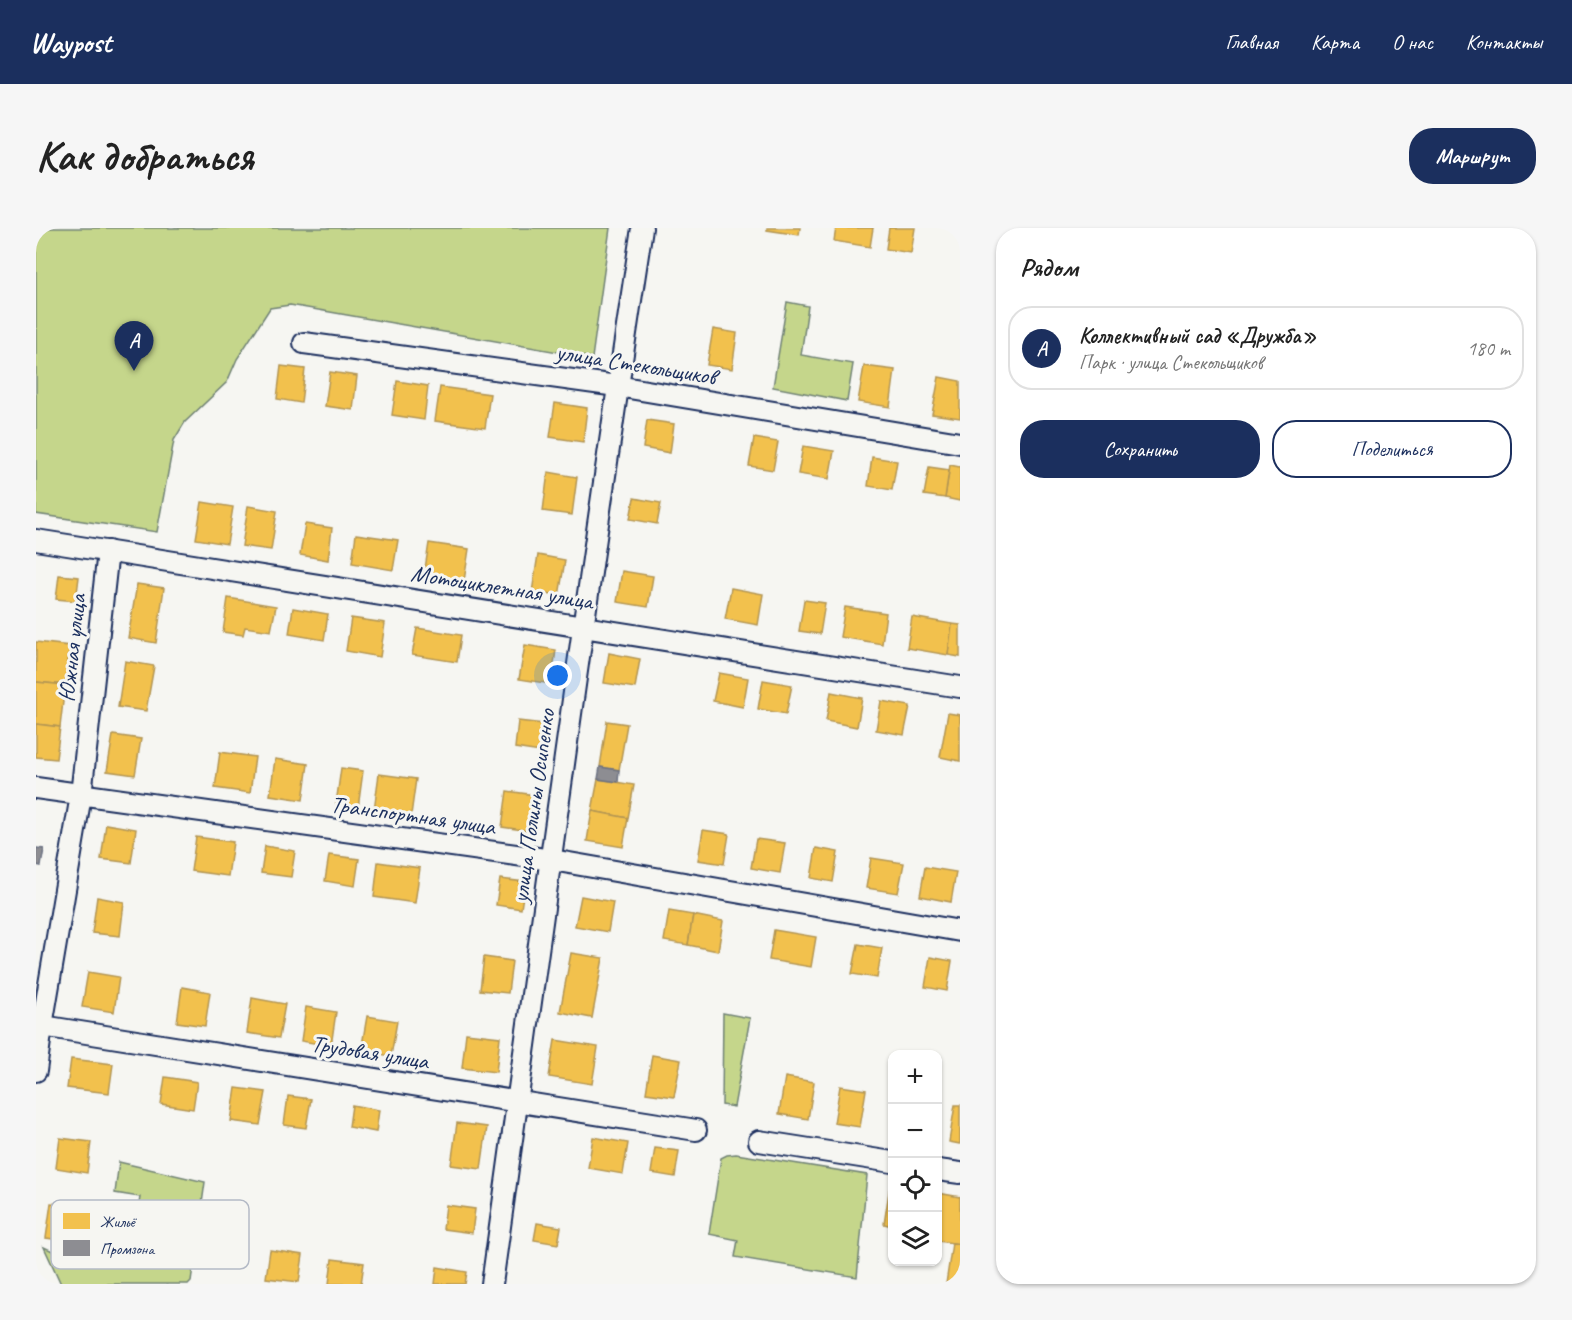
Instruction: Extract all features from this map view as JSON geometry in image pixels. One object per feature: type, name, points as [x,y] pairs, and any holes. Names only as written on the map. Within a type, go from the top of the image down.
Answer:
[{"type":"street","name":"улица Полины Осипенко","points":[[492,1284],[552,860],[582,626],[642,228]]},
{"type":"street","name":"улица Стекольщиков","points":[[304,343],[617,386],[960,443]]},
{"type":"street","name":"Мотоциклетная улица","points":[[36,540],[960,687]]},
{"type":"street","name":"Южная улица","points":[[36,1071],[39,1026],[81,795],[108,551]]},
{"type":"street","name":"Транспортная улица","points":[[36,788],[552,860],[960,931]]},
{"type":"street","name":"Трудовая улица","points":[[39,1026],[696,1130]]},
{"type":"street","points":[[759,1141],[888,1161]]},
{"type":"street","points":[[942,1171],[960,1173]]},
{"type":"green space","points":[[36,228],[610,228],[592,358],[290,305],[270,308],[237,359],[227,382],[185,422],[174,440],[157,532],[36,514]]},
{"type":"green space","points":[[787,302],[808,306],[801,355],[853,364],[847,401],[773,387]]},
{"type":"green space","points":[[723,1013],[750,1018],[734,1107],[722,1105]]},
{"type":"green space","points":[[736,1154],[867,1175],[857,1277],[735,1257],[738,1240],[709,1234],[721,1158]]},
{"type":"green space","points":[[119,1162],[205,1182],[202,1200],[140,1200],[140,1197],[115,1193]]},
{"type":"green space","points":[[44,1247],[51,1250],[51,1262]]},
{"type":"green space","points":[[54,1269],[193,1269],[191,1281],[188,1284],[61,1284]]},
{"type":"building: Жильё","points":[[767,228],[800,228],[799,235],[767,230]]},
{"type":"building: Жильё","points":[[836,228],[873,228],[870,247],[834,241]]},
{"type":"building: Жильё","points":[[889,228],[915,228],[911,253],[886,249]]},
{"type":"building: Жильё","points":[[713,329],[737,333],[732,369],[707,365]]},
{"type":"building: Жильё","points":[[281,366],[305,369],[301,403],[277,399]]},
{"type":"building: Жильё","points":[[864,366],[895,370],[890,407],[858,402]]},
{"type":"building: Жильё","points":[[330,372],[357,376],[353,410],[325,406]]},
{"type":"building: Жильё","points":[[939,377],[960,381],[960,418],[932,414]]},
{"type":"building: Жильё","points":[[397,381],[428,386],[424,420],[392,415]]},
{"type":"building: Жильё","points":[[440,387],[490,394],[485,428],[435,421]]},
{"type":"building: Жильё","points":[[555,403],[587,408],[583,442],[550,437]]},
{"type":"building: Жильё","points":[[647,420],[674,424],[670,453],[643,448]]},
{"type":"building: Жильё","points":[[754,438],[778,442],[773,470],[749,466]]},
{"type":"building: Жильё","points":[[803,446],[834,451],[829,479],[798,474]]},
{"type":"building: Жильё","points":[[872,457],[897,461],[892,490],[868,486]]},
{"type":"building: Жильё","points":[[950,465],[960,467],[960,501],[945,498]]},
{"type":"building: Жильё","points":[[929,467],[949,470],[945,498],[924,495]]},
{"type":"building: Жильё","points":[[548,472],[577,477],[572,515],[543,511]]},
{"type":"building: Жильё","points":[[634,498],[661,503],[657,524],[630,519]]},
{"type":"building: Жильё","points":[[202,502],[233,507],[227,544],[196,539]]},
{"type":"building: Жильё","points":[[248,506],[277,511],[271,550],[242,546]]},
{"type":"building: Жильё","points":[[305,524],[332,528],[328,560],[300,555]]},
{"type":"building: Жильё","points":[[356,534],[398,540],[393,570],[352,563]]},
{"type":"building: Жильё","points":[[429,543],[469,549],[464,581],[424,575]]},
{"type":"building: Жильё","points":[[538,555],[565,560],[559,596],[532,592]]},
{"type":"building: Жильё","points":[[622,571],[653,576],[648,607],[617,602]]},
{"type":"building: Жильё","points":[[59,575],[79,577],[76,601],[56,599]]},
{"type":"building: Жильё","points":[[137,584],[164,588],[156,643],[128,638]]},
{"type":"building: Жильё","points":[[731,588],[763,594],[758,625],[725,619]]},
{"type":"building: Жильё","points":[[228,598],[276,606],[271,631],[245,627],[243,635],[223,632]]},
{"type":"building: Жильё","points":[[804,600],[825,603],[820,634],[799,631]]},
{"type":"building: Жильё","points":[[845,607],[886,613],[882,644],[840,637]]},
{"type":"building: Жильё","points":[[293,608],[328,614],[324,640],[289,634]]},
{"type":"building: Жильё","points":[[912,617],[952,624],[948,655],[907,648]]},
{"type":"building: Жильё","points":[[351,618],[385,623],[380,657],[346,651]]},
{"type":"building: Жильё","points":[[952,624],[960,625],[960,657],[948,655]]},
{"type":"building: Жильё","points":[[417,628],[461,635],[457,662],[412,655]]},
{"type":"building: Жильё","points":[[36,642],[70,646],[65,685],[36,682]]},
{"type":"building: Жильё","points":[[525,645],[556,650],[551,684],[519,679]]},
{"type":"building: Жильё","points":[[609,653],[640,659],[635,688],[604,683]]},
{"type":"building: Жильё","points":[[125,661],[154,666],[146,711],[118,707]]},
{"type":"building: Жильё","points":[[719,673],[748,678],[743,707],[713,701]]},
{"type":"building: Жильё","points":[[763,680],[792,685],[786,714],[758,709]]},
{"type":"building: Жильё","points":[[36,682],[65,685],[60,727],[36,724]]},
{"type":"building: Жильё","points":[[831,692],[862,698],[857,727],[826,721]]},
{"type":"building: Жильё","points":[[881,701],[910,706],[904,735],[876,730]]},
{"type":"building: Жильё","points":[[948,713],[960,715],[960,761],[940,757]]},
{"type":"building: Жильё","points":[[518,721],[544,724],[540,752],[515,748]]},
{"type":"building: Жильё","points":[[607,721],[627,724],[619,770],[600,767]]},
{"type":"building: Жильё","points":[[36,724],[60,727],[56,759],[36,757]]},
{"type":"building: Жильё","points":[[113,735],[141,739],[135,775],[107,771]]},
{"type":"building: Жильё","points":[[220,752],[255,757],[250,793],[215,788]]},
{"type":"building: Жильё","points":[[275,759],[308,764],[303,800],[270,795]]},
{"type":"building: Жильё","points":[[341,768],[363,771],[358,808],[336,804]]},
{"type":"building: Жильё","points":[[379,774],[416,779],[411,815],[374,810]]},
{"type":"building: Жильё","points":[[598,779],[634,785],[628,818],[592,811]]},
{"type":"building: Жильё","points":[[507,791],[535,795],[530,831],[502,827]]},
{"type":"building: Жильё","points":[[592,811],[628,818],[623,847],[587,841]]},
{"type":"building: Жильё","points":[[106,824],[136,829],[131,863],[101,859]]},
{"type":"building: Жильё","points":[[703,830],[729,834],[724,864],[698,860]]},
{"type":"building: Жильё","points":[[196,837],[233,842],[228,876],[191,871]]},
{"type":"building: Жильё","points":[[756,839],[785,843],[780,873],[751,868]]},
{"type":"building: Жильё","points":[[265,846],[295,851],[291,877],[261,873]]},
{"type":"building: Жильё","points":[[816,848],[838,852],[833,882],[811,878]]},
{"type":"building: Жильё","points":[[329,855],[359,859],[355,886],[325,881]]},
{"type":"building: Жильё","points":[[871,858],[904,863],[898,893],[866,888]]},
{"type":"building: Жильё","points":[[378,862],[420,868],[415,903],[374,897]]},
{"type":"building: Жильё","points":[[925,867],[956,872],[951,902],[920,896]]},
{"type":"building: Жильё","points":[[500,879],[525,882],[521,909],[496,905]]},
{"type":"building: Жильё","points":[[581,896],[613,902],[608,932],[575,926]]},
{"type":"building: Жильё","points":[[97,897],[124,902],[120,936],[92,933]]},
{"type":"building: Жильё","points":[[669,911],[693,915],[688,945],[664,941]]},
{"type":"building: Жильё","points":[[693,915],[723,921],[718,951],[688,945]]},
{"type":"building: Жильё","points":[[774,930],[816,937],[811,967],[769,960]]},
{"type":"building: Жильё","points":[[858,944],[882,948],[877,978],[852,974]]},
{"type":"building: Жильё","points":[[571,953],[603,958],[592,1018],[560,1012]]},
{"type":"building: Жильё","points":[[484,957],[512,961],[508,993],[480,990]]},
{"type":"building: Жильё","points":[[930,957],[952,961],[947,991],[925,987]]},
{"type":"building: Жильё","points":[[88,972],[119,977],[114,1012],[82,1007]]},
{"type":"building: Жильё","points":[[182,987],[210,992],[205,1026],[177,1022]]},
{"type":"building: Жильё","points":[[252,998],[285,1004],[279,1038],[247,1033]]},
{"type":"building: Жильё","points":[[306,1007],[336,1012],[331,1046],[301,1041]]},
{"type":"building: Жильё","points":[[367,1016],[397,1021],[391,1056],[361,1051]]},
{"type":"building: Жильё","points":[[466,1033],[500,1037],[496,1072],[462,1068]]},
{"type":"building: Жильё","points":[[555,1040],[598,1047],[592,1084],[549,1077]]},
{"type":"building: Жильё","points":[[652,1055],[681,1060],[674,1097],[646,1093]]},
{"type":"building: Жильё","points":[[71,1059],[113,1064],[109,1093],[67,1088]]},
{"type":"building: Жильё","points":[[165,1077],[197,1082],[193,1109],[161,1104]]},
{"type":"building: Жильё","points":[[785,1077],[814,1082],[808,1119],[779,1114]]},
{"type":"building: Жильё","points":[[840,1086],[866,1090],[860,1127],[834,1123]]},
{"type":"building: Жильё","points":[[236,1088],[266,1092],[260,1125],[231,1121]]},
{"type":"building: Жильё","points":[[288,1096],[311,1099],[306,1128],[284,1125]]},
{"type":"building: Жильё","points":[[352,1105],[379,1110],[376,1132],[349,1127]]},
{"type":"building: Жильё","points":[[955,1105],[960,1105],[960,1144],[949,1142]]},
{"type":"building: Жильё","points":[[457,1123],[487,1127],[481,1169],[451,1165]]},
{"type":"building: Жильё","points":[[593,1137],[628,1143],[623,1174],[588,1168]]},
{"type":"building: Жильё","points":[[60,1138],[91,1142],[87,1173],[56,1168]]},
{"type":"building: Жильё","points":[[655,1148],[679,1151],[675,1177],[651,1173]]},
{"type":"building: Жильё","points":[[942,1194],[960,1197],[960,1244],[942,1242]]},
{"type":"building: Жильё","points":[[888,1199],[888,1225],[884,1224]]},
{"type":"building: Жильё","points":[[51,1203],[51,1239],[46,1238]]},
{"type":"building: Жильё","points":[[446,1205],[475,1209],[472,1233],[443,1229]]},
{"type":"building: Жильё","points":[[537,1223],[561,1227],[558,1244],[534,1240]]},
{"type":"building: Жильё","points":[[952,1243],[960,1244],[960,1284],[946,1284]]},
{"type":"building: Жильё","points":[[270,1250],[303,1255],[299,1282],[266,1278]]},
{"type":"building: Жильё","points":[[332,1259],[364,1263],[361,1284],[329,1284]]},
{"type":"building: Жильё","points":[[437,1267],[467,1272],[465,1284],[435,1284]]},
{"type":"building: Промзона","points":[[600,767],[619,770],[618,782],[598,779]]},
{"type":"building: Промзона","points":[[36,848],[44,849],[41,866],[36,865]]},
{"type":"place","name":"Коллективный сад «Дружба»","points":[[134,371]]}]
